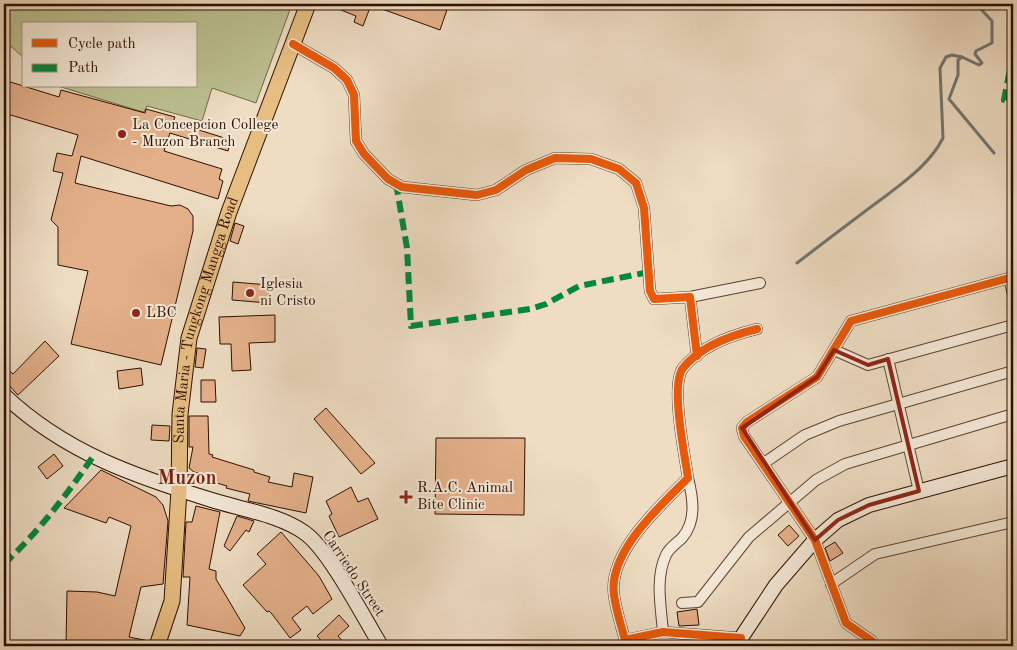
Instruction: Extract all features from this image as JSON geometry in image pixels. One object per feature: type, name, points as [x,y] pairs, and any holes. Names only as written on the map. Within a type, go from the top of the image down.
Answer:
[{"type":"main road","name":"Santa Maria - Tungkong Mangga Road","points":[[157,646],[172,601],[179,490],[180,414],[189,338],[229,212],[308,4]]},
{"type":"main road","name":"Carriedo Street","points":[[5,398],[55,437],[92,458],[179,490],[281,520],[306,533],[316,542],[381,646]]},
{"type":"main road","points":[[740,642],[776,585],[814,540],[838,520],[869,504],[1013,466]]},
{"type":"street","points":[[293,44],[334,68],[347,80],[354,96],[356,141],[364,154],[388,179],[402,187],[477,195],[496,190],[526,170],[555,158],[591,159],[619,169],[636,183],[644,208],[650,292],[654,299],[690,297],[760,283]]},
{"type":"street","points":[[872,641],[846,623],[814,540],[764,463],[744,436],[742,428],[747,422],[818,377],[851,322],[1011,278],[1013,295]]},
{"type":"street","points":[[690,297],[697,356]]},
{"type":"street","points":[[834,350],[868,365],[1013,325]]},
{"type":"street","points":[[663,632],[659,581],[666,554],[684,536],[691,522],[694,502],[688,478],[677,397],[682,369],[703,351],[743,332],[757,329]]},
{"type":"street","points":[[888,359],[919,491]]},
{"type":"street","points":[[764,463],[805,435],[839,421],[1013,371]]},
{"type":"street","points":[[682,603],[698,602],[749,537],[789,501],[816,480],[845,464],[1013,414]]},
{"type":"street","points":[[688,478],[660,506],[617,564],[613,594],[625,640],[663,632],[740,642]]},
{"type":"street","points":[[831,584],[875,554],[1013,522]]},
{"type":"highlighted area","points":[[834,350],[868,365],[888,359],[919,491],[869,505],[838,520],[815,540],[742,428],[817,377]]},
{"type":"green space","points":[[4,4],[292,4],[256,103],[212,88],[202,121],[147,106],[144,112],[64,88],[198,88],[198,22],[22,22],[22,56],[4,40]]},
{"type":"building","points":[[326,4],[449,4],[440,30],[371,5],[363,26],[354,22],[356,16]]},
{"type":"building","points":[[4,80],[22,86],[22,88],[30,88],[59,97],[61,90],[145,113],[146,109],[175,117],[173,122],[231,140],[228,151],[170,133],[164,151],[222,169],[219,179],[223,181],[218,199],[81,156],[75,183],[171,206],[180,205],[188,209],[193,216],[193,231],[161,365],[71,344],[88,271],[58,265],[58,227],[51,220],[63,173],[53,171],[57,153],[72,156],[78,135],[4,113]]},
{"type":"building","points":[[235,223],[244,226],[238,244],[230,241]]},
{"type":"building","name":"Iglesia ni Cristo","points":[[233,282],[269,285],[268,303],[232,300]]},
{"type":"building","points":[[275,315],[275,342],[249,343],[251,370],[232,371],[231,344],[220,344],[219,317]]},
{"type":"building","points":[[45,341],[59,356],[18,395],[4,380],[4,366],[13,374]]},
{"type":"building","points":[[197,348],[206,349],[203,368],[195,367]]},
{"type":"building","points":[[141,368],[143,385],[119,389],[117,371]]},
{"type":"building","points":[[201,380],[215,380],[216,402],[201,402]]},
{"type":"building","points":[[326,408],[375,463],[361,474],[314,419]]},
{"type":"building","points":[[189,416],[208,416],[209,454],[213,455],[212,457],[270,477],[268,482],[292,487],[294,473],[313,477],[306,513],[248,501],[250,494],[226,488],[227,486],[210,481],[212,477],[194,472],[189,468],[193,447],[189,447]]},
{"type":"building","points":[[152,425],[170,426],[169,441],[151,440]]},
{"type":"building","points":[[436,438],[525,438],[524,515],[435,514]]},
{"type":"building","points":[[54,454],[63,466],[47,479],[38,467]]},
{"type":"building","points":[[101,470],[156,497],[163,505],[168,521],[163,584],[141,587],[129,637],[149,641],[148,646],[66,646],[67,591],[97,592],[115,596],[131,526],[109,517],[106,523],[64,508]]},
{"type":"building","points":[[351,487],[358,502],[368,498],[378,519],[339,537],[329,516],[332,514],[326,501]]},
{"type":"building","points":[[196,506],[220,512],[209,569],[216,571],[216,579],[245,628],[240,636],[187,625],[190,577],[183,577],[186,522],[192,522]]},
{"type":"building","points":[[237,516],[254,521],[249,532],[246,530],[230,551],[224,546]]},
{"type":"building","points":[[789,525],[799,536],[788,546],[778,535]]},
{"type":"building","points":[[281,532],[319,576],[332,599],[313,614],[307,606],[292,618],[301,630],[290,638],[272,614],[269,611],[267,612],[243,585],[266,564],[257,554]]},
{"type":"building","points":[[835,542],[843,553],[830,561],[825,548]]},
{"type":"building","points":[[697,609],[699,625],[679,626],[677,612]]},
{"type":"building","points":[[339,615],[349,626],[338,636],[347,646],[326,646],[317,636]]},
{"type":"waterway","points":[[976,4],[992,21],[992,43],[976,51],[975,54],[982,63],[979,65],[962,57],[958,60],[958,75],[949,99],[994,153]]},
{"type":"waterway","points":[[797,263],[903,183],[932,155],[943,138],[940,68],[946,57],[952,55],[962,57]]},
{"type":"marked path","points":[[1013,54],[1004,100],[1013,103]]},
{"type":"marked path","points":[[396,183],[407,248],[411,326],[530,309],[546,304],[579,286],[649,272]]},
{"type":"marked path","points":[[4,564],[51,513],[92,458]]},
{"type":"cycle path","points":[[293,44],[334,68],[347,80],[354,95],[356,141],[364,154],[388,179],[402,187],[477,195],[496,190],[526,170],[555,158],[591,159],[619,169],[636,183],[644,208],[650,291],[654,299],[690,297],[697,356]]},
{"type":"cycle path","points":[[872,641],[846,623],[815,540],[744,436],[742,428],[747,422],[817,377],[851,321],[1013,277]]},
{"type":"cycle path","points":[[741,638],[663,632],[625,640],[615,601],[614,579],[627,546],[651,516],[688,478],[678,404],[679,377],[683,368],[707,348],[757,329]]},
{"type":"place","name":"La Concepcion College - Muzon Branch","points":[[122,134]]},
{"type":"place","name":"Iglesia ni Cristo","points":[[250,293]]},
{"type":"place","name":"LBC","points":[[136,313]]},
{"type":"place","name":"R.A.C. Animal Bite Clinic","points":[[406,497]]},
{"type":"district","name":"Muzon","points":[[187,479]]}]
